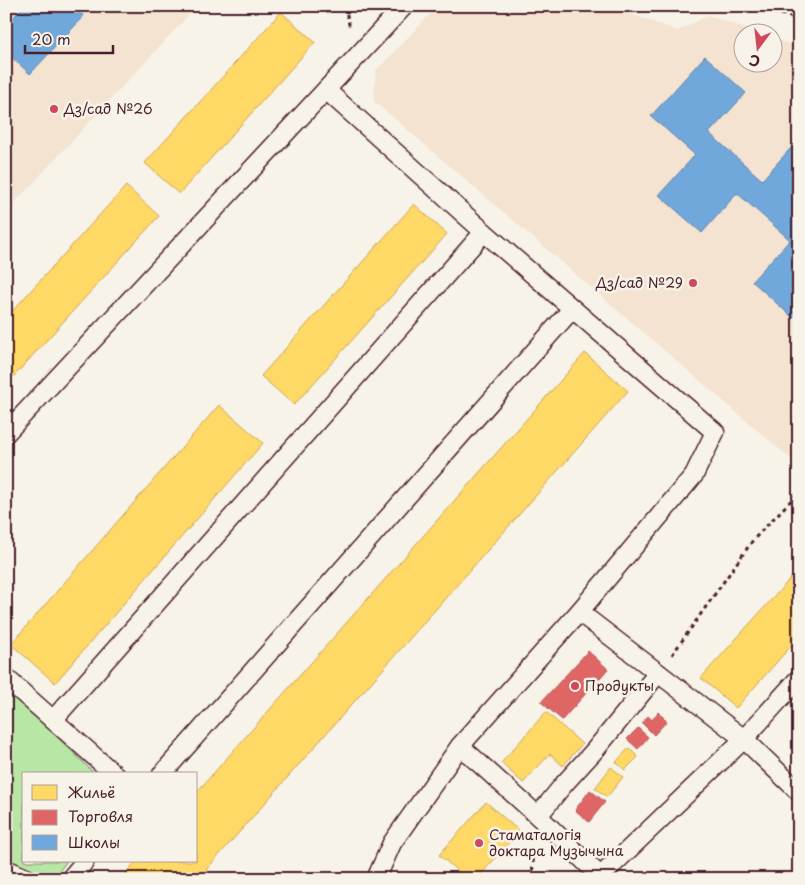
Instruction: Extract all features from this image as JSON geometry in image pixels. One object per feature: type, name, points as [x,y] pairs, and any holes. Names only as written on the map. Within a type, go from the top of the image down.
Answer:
[{"type":"lane","points":[[6,433],[404,6]]},
{"type":"lane","points":[[326,90],[484,232],[715,432],[694,475],[579,612],[460,746],[392,843],[376,879]]},
{"type":"lane","points":[[53,720],[484,232]]},
{"type":"lane","points":[[164,772],[572,309]]},
{"type":"lane","points":[[579,612],[744,739],[799,792]]},
{"type":"lane","points":[[538,816],[658,673]]},
{"type":"lane","points":[[6,678],[112,772]]},
{"type":"lane","points":[[460,746],[538,816],[602,878],[744,739],[799,678]]},
{"type":"lane","points":[[70,879],[84,862]]},
{"type":"lane","points":[[6,869],[28,879]]},
{"type":"path","points":[[758,6],[799,20]]},
{"type":"path","points":[[658,673],[754,540],[799,492]]},
{"type":"shaded area","name":"Дз/сад №26","points":[[6,6],[197,6],[6,212]]},
{"type":"shaded area","name":"Дз/сад №29","points":[[438,6],[608,6],[678,31],[708,15],[732,24],[732,72],[782,72],[782,41],[799,48],[799,466],[374,101],[376,71]]},
{"type":"green space","points":[[6,686],[93,772],[22,772],[22,862],[66,862],[53,879],[28,879],[6,869]]},
{"type":"building: Жильё","points":[[281,12],[315,42],[179,194],[145,163]]},
{"type":"building: Жильё","points":[[126,186],[159,216],[6,385],[6,318]]},
{"type":"building: Жильё","points":[[414,204],[447,234],[294,405],[261,376]]},
{"type":"building: Жильё","points":[[585,353],[628,391],[198,879],[121,879],[135,862],[198,862],[198,791]]},
{"type":"building: Жильё","points":[[219,405],[263,443],[55,683],[11,644]]},
{"type":"building: Жильё","points":[[799,569],[799,637],[736,708],[701,678]]},
{"type":"building: Жильё","points":[[546,712],[582,744],[563,766],[550,754],[523,783],[501,763]]},
{"type":"building: Жильё","points":[[629,748],[638,757],[625,770],[616,762]]},
{"type":"building: Жильё","points":[[611,767],[623,777],[607,797],[595,788]]},
{"type":"building: Жильё","name":"Стаматалогія доктара Музычына","points":[[486,802],[519,831],[477,879],[467,879],[439,855]]},
{"type":"building: Торговля","name":"Продукты","points":[[588,651],[608,669],[562,720],[541,702]]},
{"type":"building: Торговля","points":[[658,712],[667,721],[654,735],[642,723],[648,716],[652,720]]},
{"type":"building: Торговля","points":[[638,728],[648,737],[638,749],[627,739]]},
{"type":"building: Торговля","points":[[590,790],[605,802],[589,822],[575,810]]},
{"type":"building: Школы","points":[[23,6],[74,6],[84,16],[30,74],[6,52],[6,16],[11,20]]},
{"type":"building: Школы","points":[[705,56],[746,93],[709,133],[762,180],[799,139],[799,312],[793,318],[752,281],[790,240],[737,193],[702,233],[659,195],[695,155],[651,116]]},
{"type":"place","name":"Дз/сад №26","points":[[54,109]]},
{"type":"place","name":"Дз/сад №29","points":[[693,283]]},
{"type":"place","name":"Продукты","points":[[575,686]]},
{"type":"place","name":"Стаматалогія доктара Музычына","points":[[479,843]]}]
